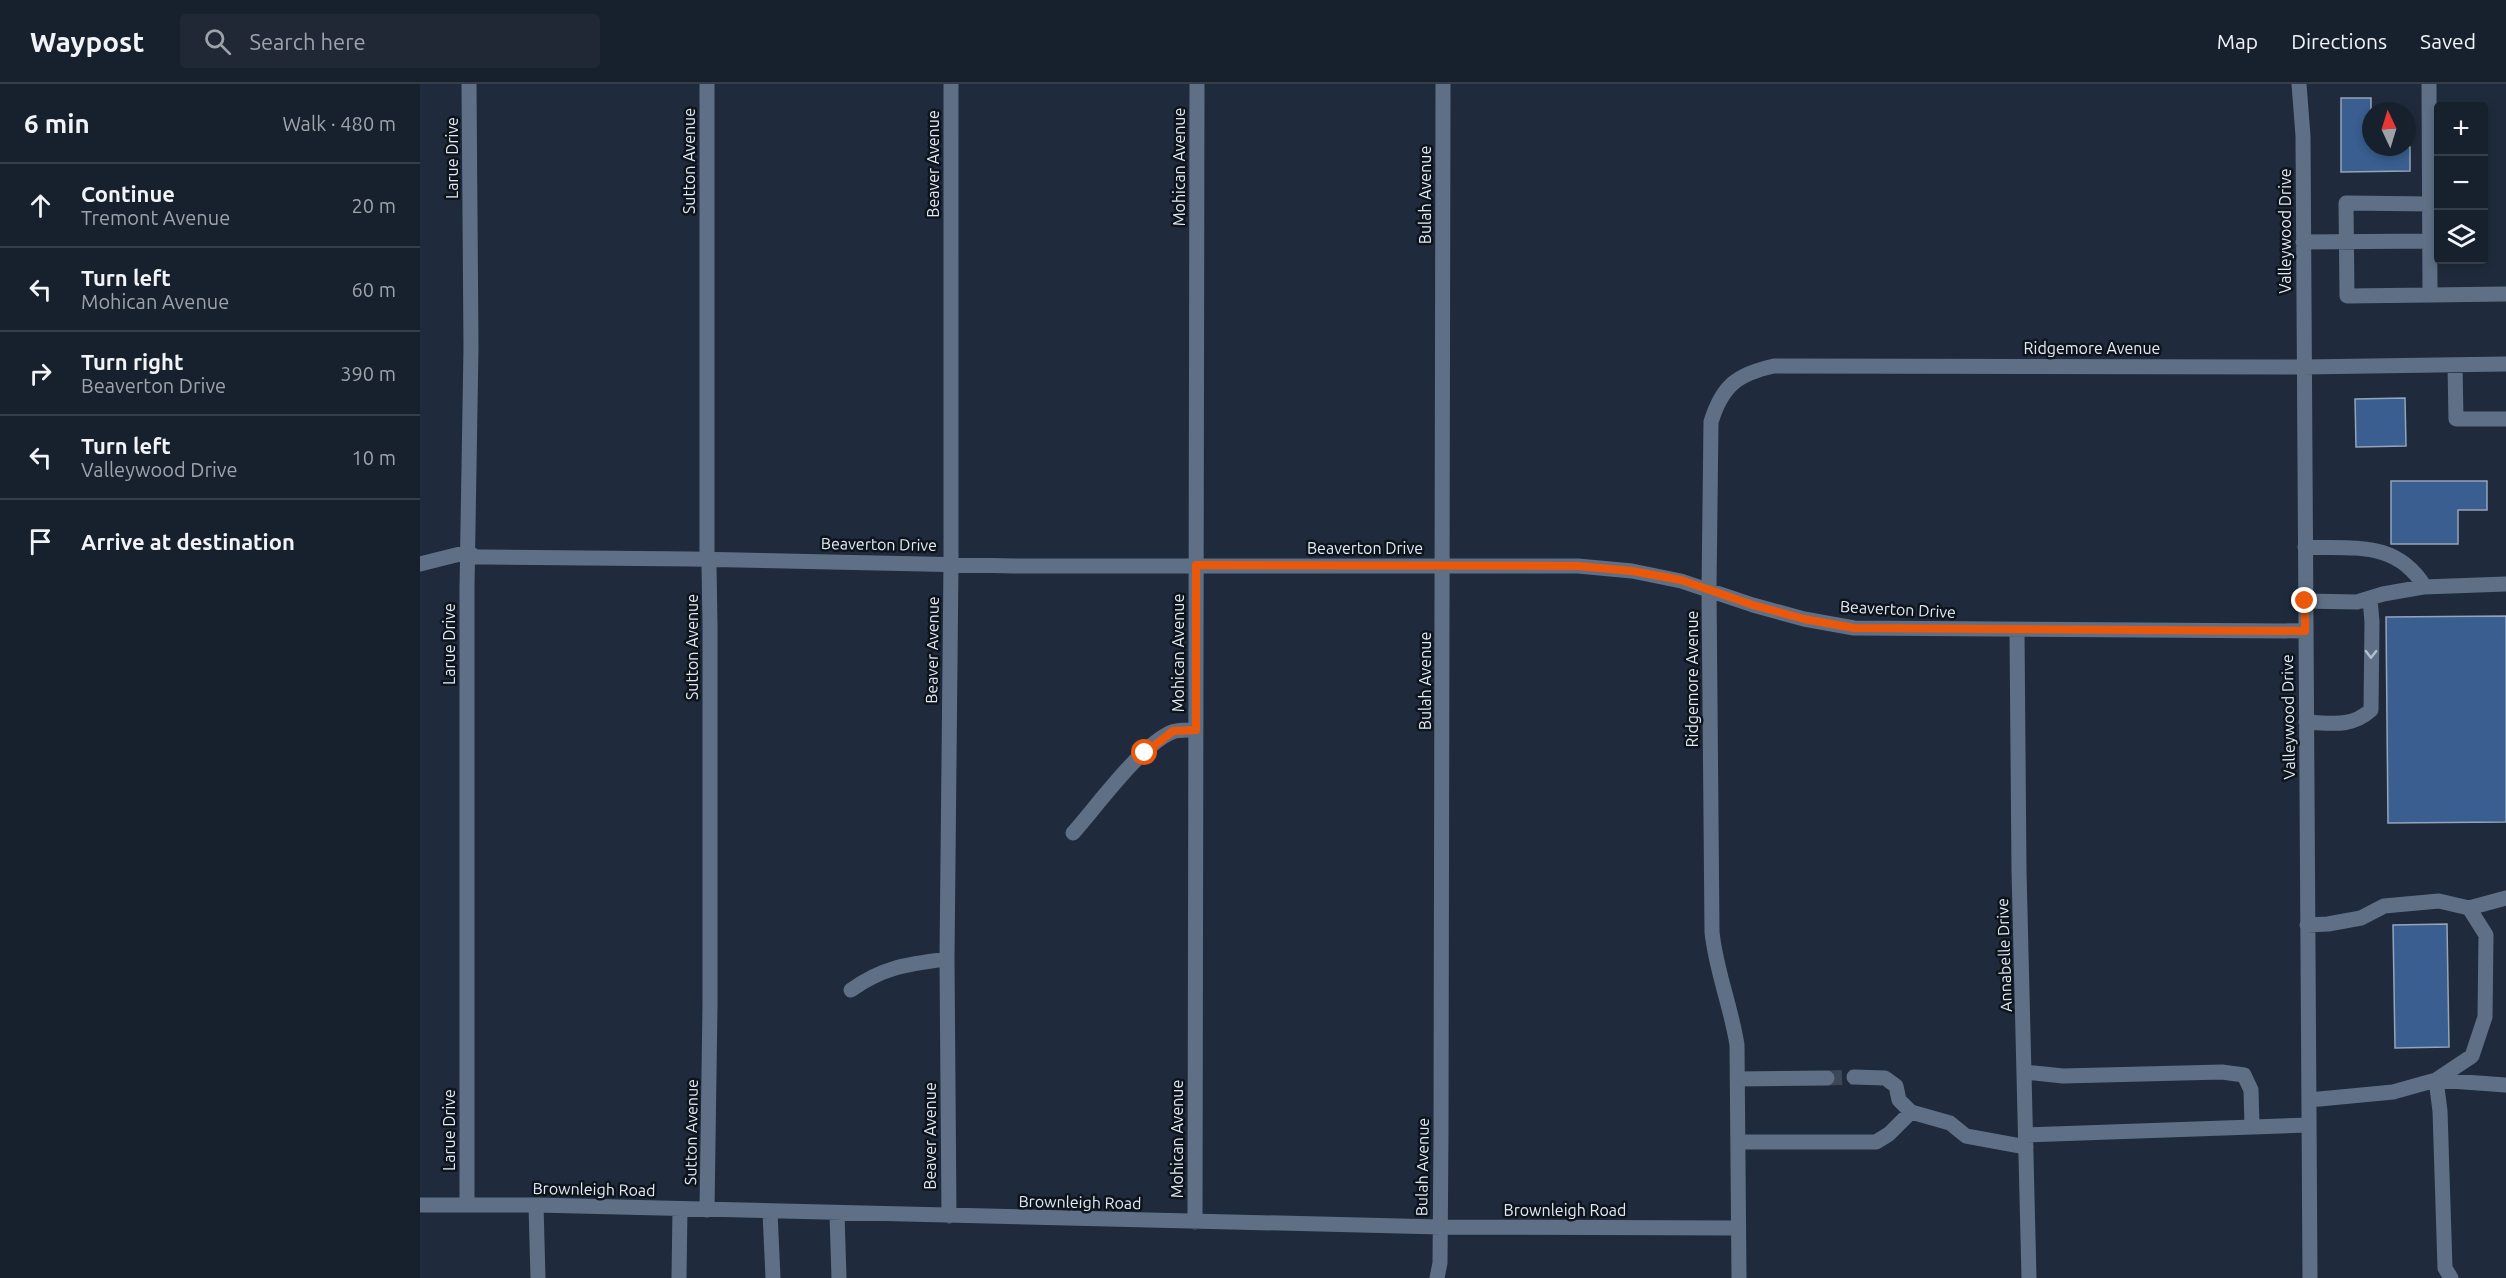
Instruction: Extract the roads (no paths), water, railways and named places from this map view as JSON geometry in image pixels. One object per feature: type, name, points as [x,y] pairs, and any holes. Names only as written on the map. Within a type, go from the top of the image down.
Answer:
[{"type":"street","name":"Larue Drive","points":[[467,1204],[470,84]]},
{"type":"street","name":"Sutton Avenue","points":[[707,84],[707,559],[710,565],[708,1210]]},
{"type":"street","name":"Beaver Avenue","points":[[948,1216],[951,84]]},
{"type":"street","name":"Mohican Avenue","points":[[1195,1222],[1197,84]]},
{"type":"street","name":"Bulah Avenue","points":[[1437,1278],[1440,1263],[1443,84]]},
{"type":"street","name":"Valleywood Drive","points":[[2299,84],[2303,136],[2310,1278]]},
{"type":"street","points":[[2429,84],[2430,295]]},
{"type":"street","points":[[2430,204],[2346,203],[2347,296],[2506,294]]},
{"type":"street","points":[[2303,242],[2431,241]]},
{"type":"street","name":"Ridgemore Avenue","points":[[1739,1278],[1737,1045],[1733,1018],[1717,964],[1712,932],[1709,589],[1711,422],[1717,403],[1727,387],[1756,370],[1774,366],[2303,367],[2506,364]]},
{"type":"street","points":[[2455,365],[2456,419],[2506,418]]},
{"type":"street","points":[[2305,547],[2384,552],[2402,560],[2425,587]]},
{"type":"street","name":"Beaverton Drive","points":[[420,564],[447,555],[468,552],[476,557],[951,563],[1015,566],[1578,566],[1632,571],[1681,580],[1763,608],[1854,628],[2017,631],[2305,631]]},
{"type":"street","points":[[2305,601],[2357,602],[2397,591],[2425,587],[2506,584]]},
{"type":"street","points":[[2306,722],[2344,724],[2360,720],[2371,710],[2370,599]]},
{"type":"street","name":"Annabelle Drive","points":[[2017,631],[2019,871],[2029,1278]]},
{"type":"street","points":[[1074,833],[1135,762],[1154,744],[1173,731],[1196,730]]},
{"type":"street","points":[[2307,925],[2361,918],[2384,906],[2439,901],[2469,908],[2506,898]]},
{"type":"street","points":[[2309,1100],[2393,1092],[2436,1080],[2472,1056],[2485,1017],[2486,934],[2469,908]]},
{"type":"street","points":[[851,990],[870,976],[898,967],[947,959]]},
{"type":"street","points":[[2025,1072],[2063,1076],[2222,1072],[2244,1075],[2251,1090],[2252,1127]]},
{"type":"street","points":[[1854,1077],[1885,1078],[1896,1086],[1899,1100],[1911,1113],[1950,1123],[1966,1136],[2026,1141],[2309,1125]]},
{"type":"street","points":[[1737,1079],[1827,1078]]},
{"type":"street","points":[[2436,1080],[2506,1085]]},
{"type":"street","points":[[2436,1080],[2440,1112],[2445,1268],[2451,1278]]},
{"type":"street","points":[[1738,1142],[1876,1142],[1889,1134],[1911,1113]]},
{"type":"street","name":"Brownleigh Road","points":[[420,1205],[536,1205],[1440,1227],[1738,1228]]},
{"type":"street","points":[[536,1205],[538,1278]]},
{"type":"street","points":[[679,1278],[680,1209]]},
{"type":"street","points":[[770,1212],[773,1278]]},
{"type":"street","points":[[837,1214],[839,1278]]},
{"type":"tunnel","points":[[1827,1078],[1854,1077]]}]
